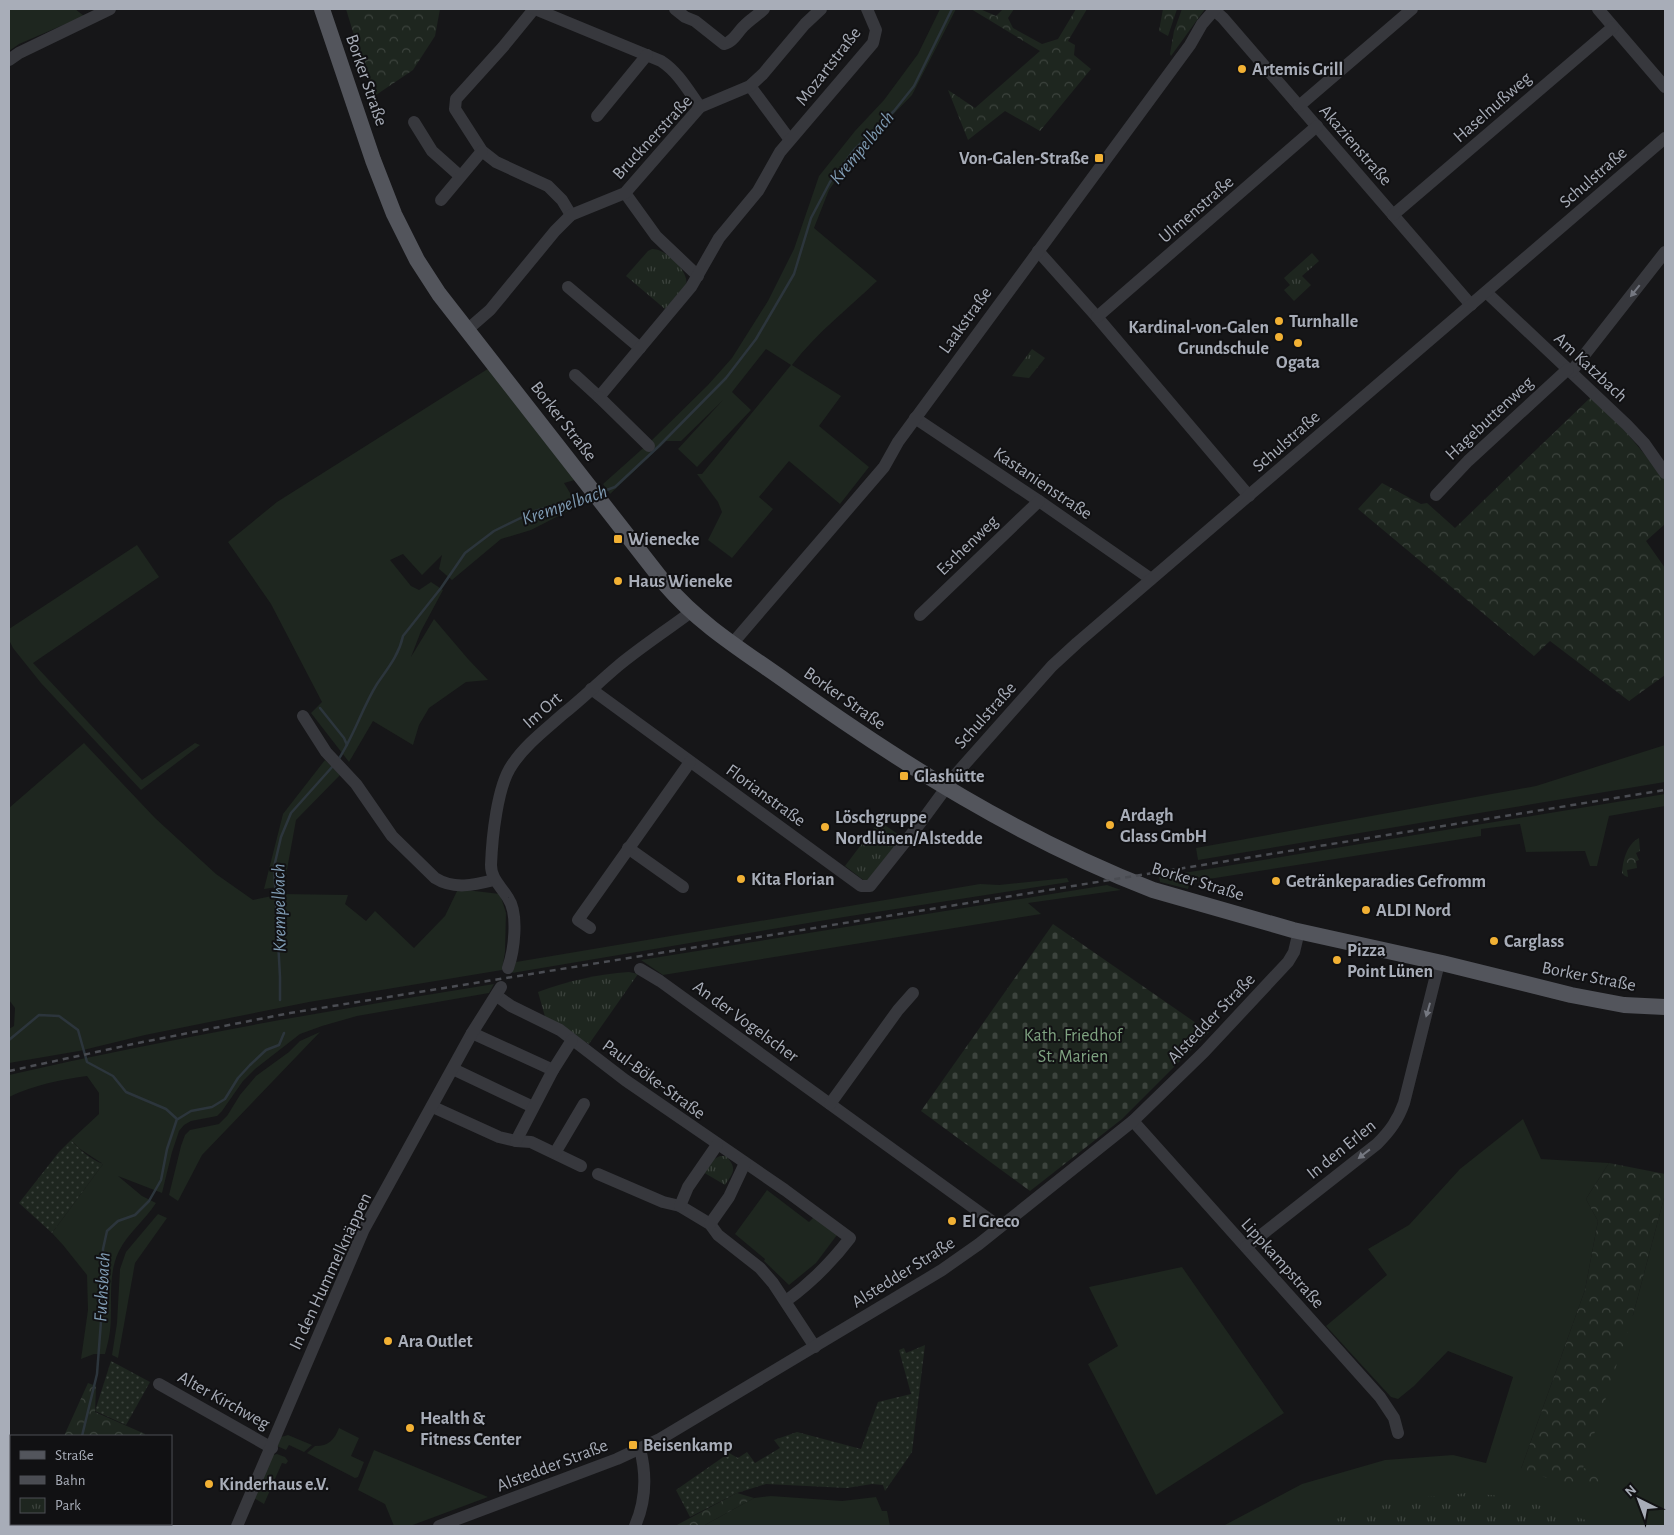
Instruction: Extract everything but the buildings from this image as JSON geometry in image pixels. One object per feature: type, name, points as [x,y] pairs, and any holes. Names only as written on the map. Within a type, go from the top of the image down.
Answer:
[{"type":"main road","name":"Borker Straße","points":[[322,9],[373,160],[394,214],[417,260],[467,330],[666,585],[691,612],[732,644],[838,718],[946,788],[1032,835],[1137,884],[1299,931],[1599,1001],[1624,1005],[1665,1007]]},
{"type":"street","points":[[9,60],[19,53],[110,9]]},
{"type":"street","points":[[571,215],[555,191],[542,182],[496,162],[482,151],[455,109],[456,99],[535,9],[647,55],[671,68],[700,107]]},
{"type":"street","points":[[675,9],[685,17],[695,21],[724,44],[731,41],[746,24],[764,9]]},
{"type":"street","name":"Brucknerstraße","points":[[467,330],[490,310],[555,231],[571,215],[625,193],[700,107],[750,86],[763,74],[805,24],[821,9]]},
{"type":"street","name":"Mozartstraße","points":[[599,397],[691,287],[719,238],[758,191],[780,152],[873,43],[876,30],[867,9]]},
{"type":"street","name":"Akazienstraße","points":[[1214,9],[1471,305]]},
{"type":"street","name":"Laakstraße","points":[[732,644],[880,472],[915,418],[1190,45],[1202,24],[1214,9]]},
{"type":"street","points":[[1299,106],[1412,9]]},
{"type":"street","points":[[1598,9],[1665,87]]},
{"type":"street","name":"Haselnußweg","points":[[1393,215],[1613,27]]},
{"type":"street","points":[[597,116],[647,55]]},
{"type":"street","points":[[750,86],[790,140]]},
{"type":"street","points":[[414,122],[432,151],[460,176]]},
{"type":"street","name":"Ulmenstraße","points":[[1097,317],[1317,126]]},
{"type":"street","name":"Schulstraße","points":[[946,788],[1052,666],[1665,138]]},
{"type":"street","points":[[441,200],[482,151]]},
{"type":"street","points":[[625,193],[656,236],[698,276]]},
{"type":"street","points":[[1038,251],[1097,317],[1249,496]]},
{"type":"street","name":"Hagebuttenweg","points":[[1436,495],[1468,461],[1569,370],[1663,260]]},
{"type":"street","points":[[568,287],[640,348]]},
{"type":"street","name":"Am Katzbach","points":[[1486,292],[1633,431],[1665,473]]},
{"type":"street","points":[[575,375],[649,446]]},
{"type":"street","name":"Kastanienstraße","points":[[915,418],[1151,579]]},
{"type":"street","name":"Eschenweg","points":[[920,615],[1038,501]]},
{"type":"street","name":"Im Ort","points":[[494,880],[491,865],[496,819],[502,788],[511,766],[533,740],[592,688],[618,666],[691,612]]},
{"type":"street","name":"Florianstraße","points":[[592,688],[690,762],[861,886],[866,887],[873,884],[946,788]]},
{"type":"street","points":[[302,716],[336,763],[356,784],[392,836],[435,878],[453,885],[473,886],[494,880],[509,899],[513,911],[514,935],[508,968]]},
{"type":"street","points":[[590,928],[578,920],[690,762]]},
{"type":"street","points":[[628,848],[683,887]]},
{"type":"street","name":"Alstedder Straße","points":[[439,1526],[640,1449],[686,1424],[942,1270],[1000,1227],[1134,1121],[1204,1052],[1288,962],[1294,952],[1299,931]]},
{"type":"street","name":"In den Erlen","points":[[1246,1247],[1377,1144],[1391,1130],[1401,1113],[1404,1103],[1439,963]]},
{"type":"street","name":"An der Vogelscher","points":[[640,970],[660,980],[1000,1227]]},
{"type":"street","name":"In den Hummelknäppen","points":[[237,1526],[272,1448],[364,1229],[433,1107],[472,1033],[499,991]]},
{"type":"street","name":"Paul-Böke-Straße","points":[[499,991],[511,1006],[560,1030],[625,1080],[785,1190],[850,1238],[829,1265],[802,1290],[786,1301]]},
{"type":"street","points":[[830,1104],[898,1010],[913,993]]},
{"type":"street","points":[[472,1033],[553,1070]]},
{"type":"street","points":[[516,1141],[533,1106],[572,1040]]},
{"type":"street","points":[[453,1069],[533,1106]]},
{"type":"street","points":[[555,1152],[584,1104]]},
{"type":"street","points":[[433,1107],[499,1137],[531,1142],[581,1166]]},
{"type":"street","name":"Lippkampstraße","points":[[1134,1121],[1380,1397],[1394,1418],[1398,1433]]},
{"type":"street","points":[[680,1206],[688,1187],[717,1145]]},
{"type":"street","points":[[710,1224],[729,1198],[745,1163]]},
{"type":"street","points":[[598,1174],[663,1202],[680,1206],[710,1224],[718,1235],[760,1268],[773,1282],[815,1347]]},
{"type":"street","name":"Alter Kirchweg","points":[[159,1384],[272,1448]]},
{"type":"street","points":[[635,1526],[639,1516],[645,1483],[640,1449]]},
{"type":"green space","points":[[9,9],[75,9],[84,16],[19,44],[9,51]]},
{"type":"green space","points":[[346,9],[440,9],[435,36],[413,70],[373,97]]},
{"type":"green space","points":[[940,9],[956,9],[912,95],[853,156],[829,190],[814,228],[877,281],[822,331],[792,365],[841,396],[819,426],[869,467],[840,504],[789,461],[759,497],[773,509],[732,558],[708,540],[722,512],[718,502],[697,474],[702,474],[791,365],[766,349],[732,392],[751,410],[697,467],[678,449],[723,400],[681,441],[666,441],[610,494],[603,484],[650,442],[708,385],[732,358],[768,301],[794,249],[819,176],[855,131],[884,100],[918,54]]},
{"type":"green space","points":[[971,9],[980,9],[996,16],[1003,9],[1014,9],[1008,18],[1013,28],[1042,44],[1058,39],[1076,9],[1087,9],[1068,41],[1075,45],[1074,55],[1091,69],[1040,131],[1005,111],[968,140],[948,90],[975,108],[1040,51]]},
{"type":"green space","points":[[1163,9],[1177,9],[1168,36],[1159,31]]},
{"type":"green space","points":[[1182,9],[1205,9],[1171,56],[1174,31]]},
{"type":"green space","points":[[652,249],[663,252],[670,257],[680,268],[686,280],[686,285],[665,309],[626,276]]},
{"type":"green space","points":[[1312,253],[1319,261],[1302,276],[1311,285],[1294,301],[1284,290],[1290,285],[1284,278]]},
{"type":"green space","points":[[1032,349],[1045,358],[1029,378],[1012,376]]},
{"type":"green space","points":[[494,365],[582,478],[564,483],[578,506],[531,530],[501,539],[452,580],[439,569],[442,555],[422,575],[403,554],[390,560],[411,586],[419,590],[431,582],[443,590],[421,631],[411,657],[434,619],[488,680],[466,682],[429,708],[419,725],[413,745],[373,721],[349,762],[311,713],[322,702],[271,604],[228,542],[277,502]]},
{"type":"green space","points":[[1591,397],[1626,432],[1665,479],[1665,524],[1646,541],[1665,568],[1665,675],[1629,701],[1550,641],[1534,656],[1358,509],[1382,483],[1421,504],[1427,503],[1455,528]]},
{"type":"green space","points":[[137,545],[159,577],[33,663],[142,780],[195,743],[200,745],[141,790],[41,683],[13,648],[9,640],[9,629]]},
{"type":"green space","points":[[84,743],[155,818],[216,874],[253,900],[281,894],[348,895],[345,904],[366,921],[375,911],[414,948],[445,916],[458,889],[500,894],[506,913],[505,952],[502,970],[309,1002],[145,1035],[79,1051],[9,1063],[9,1029],[14,1026],[15,1008],[9,1000],[9,808]]},
{"type":"green space","points":[[1665,745],[1665,782],[1198,860],[1196,848],[1536,786]]},
{"type":"green space","points":[[325,760],[340,775],[296,820],[284,886],[264,889],[283,814]]},
{"type":"green space","points":[[1665,794],[1665,806],[1609,816],[1597,866],[1590,866],[1585,851],[1526,852],[1520,824],[1481,829],[1481,836],[1190,882],[1188,889],[1160,882],[1159,877]]},
{"type":"green space","points":[[879,821],[902,837],[866,882],[845,866]]},
{"type":"green space","points":[[1639,838],[1640,851],[1636,853],[1639,860],[1636,861],[1637,868],[1627,870],[1628,877],[1622,873],[1625,858],[1631,844]]},
{"type":"green space","points":[[1067,878],[1069,882],[844,917],[512,973],[516,962],[980,884],[999,885]]},
{"type":"green space","points":[[1107,885],[1121,890],[1028,903],[1041,914],[663,975],[641,960]]},
{"type":"green space","name":"Kath. Friedhof St. Marien","points":[[1053,924],[1209,1032],[1122,1119],[1030,1191],[921,1111]]},
{"type":"green space","points":[[629,972],[638,974],[589,1044],[546,1020],[538,992],[583,979]]},
{"type":"green space","points":[[494,984],[489,993],[357,1016],[300,1034],[255,1069],[243,1081],[217,1116],[191,1121],[184,1125],[179,1131],[172,1152],[162,1193],[118,1176],[142,1196],[156,1203],[127,1238],[115,1260],[112,1280],[110,1331],[105,1354],[94,1354],[81,1359],[88,1310],[87,1275],[52,1233],[103,1164],[80,1149],[71,1140],[99,1114],[99,1093],[87,1076],[28,1089],[9,1097],[9,1075],[251,1025]]},
{"type":"green space","points":[[320,1032],[202,1155],[178,1201],[169,1195],[185,1135],[190,1130],[219,1124],[256,1076],[289,1052],[300,1041]]},
{"type":"green space","points":[[1523,1119],[1541,1159],[1609,1163],[1586,1199],[1598,1221],[1585,1290],[1521,1469],[1633,1315],[1665,1194],[1665,1526],[1223,1526],[1302,1484],[1385,1460],[1453,1455],[1486,1463],[1513,1377],[1448,1351],[1414,1386],[1398,1399],[1391,1397],[1326,1326],[1387,1275],[1368,1249],[1409,1225],[1460,1169]]},
{"type":"green space","points":[[71,1140],[94,1160],[103,1164],[52,1233],[19,1203],[59,1152]]},
{"type":"green space","points":[[720,1156],[726,1156],[733,1168],[732,1174],[725,1185],[703,1172],[710,1161]]},
{"type":"green space","points":[[1609,1163],[1665,1174],[1665,1194],[1633,1315],[1583,1468],[1611,1474],[1603,1489],[1562,1483],[1521,1469],[1585,1290],[1598,1221],[1586,1199]]},
{"type":"green space","points":[[767,1190],[809,1222],[814,1217],[837,1235],[816,1263],[789,1285],[764,1261],[765,1259],[735,1234]]},
{"type":"green space","points":[[158,1214],[167,1218],[135,1263],[118,1358],[112,1355],[117,1323],[120,1269],[126,1252]]},
{"type":"green space","points":[[1182,1267],[1284,1413],[1156,1495],[1088,1364],[1118,1346],[1089,1287]]},
{"type":"green space","points":[[925,1345],[912,1452],[885,1491],[883,1485],[872,1484],[847,1488],[766,1484],[737,1493],[690,1517],[676,1490],[729,1453],[738,1458],[747,1452],[755,1463],[780,1448],[774,1440],[797,1432],[861,1449],[878,1402],[911,1394],[899,1350],[904,1348],[906,1353]]},
{"type":"green space","points":[[111,1361],[150,1382],[126,1425],[95,1411]]},
{"type":"green space","points":[[88,1383],[96,1386],[95,1412],[145,1434],[144,1435],[64,1435]]},
{"type":"green space","points":[[339,1428],[359,1438],[351,1456],[364,1462],[358,1477],[355,1478],[307,1453],[315,1446],[330,1442]]},
{"type":"green space","points":[[288,1435],[312,1445],[304,1452],[289,1445],[286,1450],[277,1446],[281,1437]]},
{"type":"green space","points":[[374,1450],[488,1497],[410,1526],[394,1526],[385,1504],[358,1490]]},
{"type":"green space","points":[[277,1454],[285,1457],[288,1461],[286,1464],[282,1463],[264,1504],[254,1498],[273,1455]]},
{"type":"green space","points":[[737,1493],[754,1498],[703,1526],[675,1526]]},
{"type":"green space","points":[[1468,1493],[1512,1497],[1605,1526],[1321,1526],[1350,1513],[1415,1498]]},
{"type":"green space","points":[[771,1496],[842,1501],[876,1497],[882,1511],[887,1511],[890,1526],[703,1526],[754,1498]]},
{"type":"waterway","name":"Krempelbach","points":[[601,492],[615,487],[659,446],[726,378],[756,339],[794,274],[811,218],[830,182],[854,150],[894,111],[914,86],[952,9]]},
{"type":"waterway","name":"Krempelbach","points":[[338,760],[372,693],[396,655],[403,636],[441,588],[465,553],[494,531],[535,511],[588,496]]},
{"type":"waterway","points":[[320,708],[344,738],[347,745]]},
{"type":"waterway","name":"Krempelbach","points":[[280,1000],[274,867],[281,837],[291,813],[333,766]]},
{"type":"waterway","name":"Fuchsbach","points":[[9,1040],[39,1015],[59,1016],[78,1030],[87,1062],[113,1076],[126,1092],[166,1109],[177,1119],[167,1149],[161,1180],[149,1201],[135,1215],[118,1221],[107,1231],[103,1249],[103,1295],[97,1374],[82,1435]]},
{"type":"waterway","name":"Krempelbach","points":[[178,1119],[191,1111],[212,1107],[225,1099],[238,1078],[266,1050],[279,1045],[284,1033]]},
{"type":"railway","points":[[9,1071],[290,1013],[1665,790]]},
{"type":"place","name":"Artemis Grill","points":[[1242,69]]},
{"type":"place","name":"Von-Galen-Straße","points":[[1099,158]]},
{"type":"place","name":"Turnhalle","points":[[1279,321]]},
{"type":"place","name":"Kardinal-von-Galen Grundschule","points":[[1279,337]]},
{"type":"place","name":"Ogata","points":[[1298,343]]},
{"type":"place","name":"Wienecke","points":[[618,539]]},
{"type":"place","name":"Haus Wieneke","points":[[618,581]]},
{"type":"place","name":"Glashütte","points":[[904,776]]},
{"type":"place","name":"Ardagh Glass GmbH","points":[[1110,825]]},
{"type":"place","name":"Löschgruppe Nordlünen/Alstedde","points":[[825,827]]},
{"type":"place","name":"Kita Florian","points":[[741,879]]},
{"type":"place","name":"Getränkeparadies Gefromm","points":[[1276,881]]},
{"type":"place","name":"ALDI Nord","points":[[1366,910]]},
{"type":"place","name":"Carglass","points":[[1494,941]]},
{"type":"place","name":"Pizza Point Lünen","points":[[1337,960]]},
{"type":"place","name":"El Greco","points":[[952,1221]]},
{"type":"place","name":"Ara Outlet","points":[[388,1341]]},
{"type":"place","name":"Health & Fitness Center","points":[[410,1428]]},
{"type":"place","name":"Beisenkamp","points":[[633,1445]]},
{"type":"place","name":"Kinderhaus e.V.","points":[[209,1484]]}]
